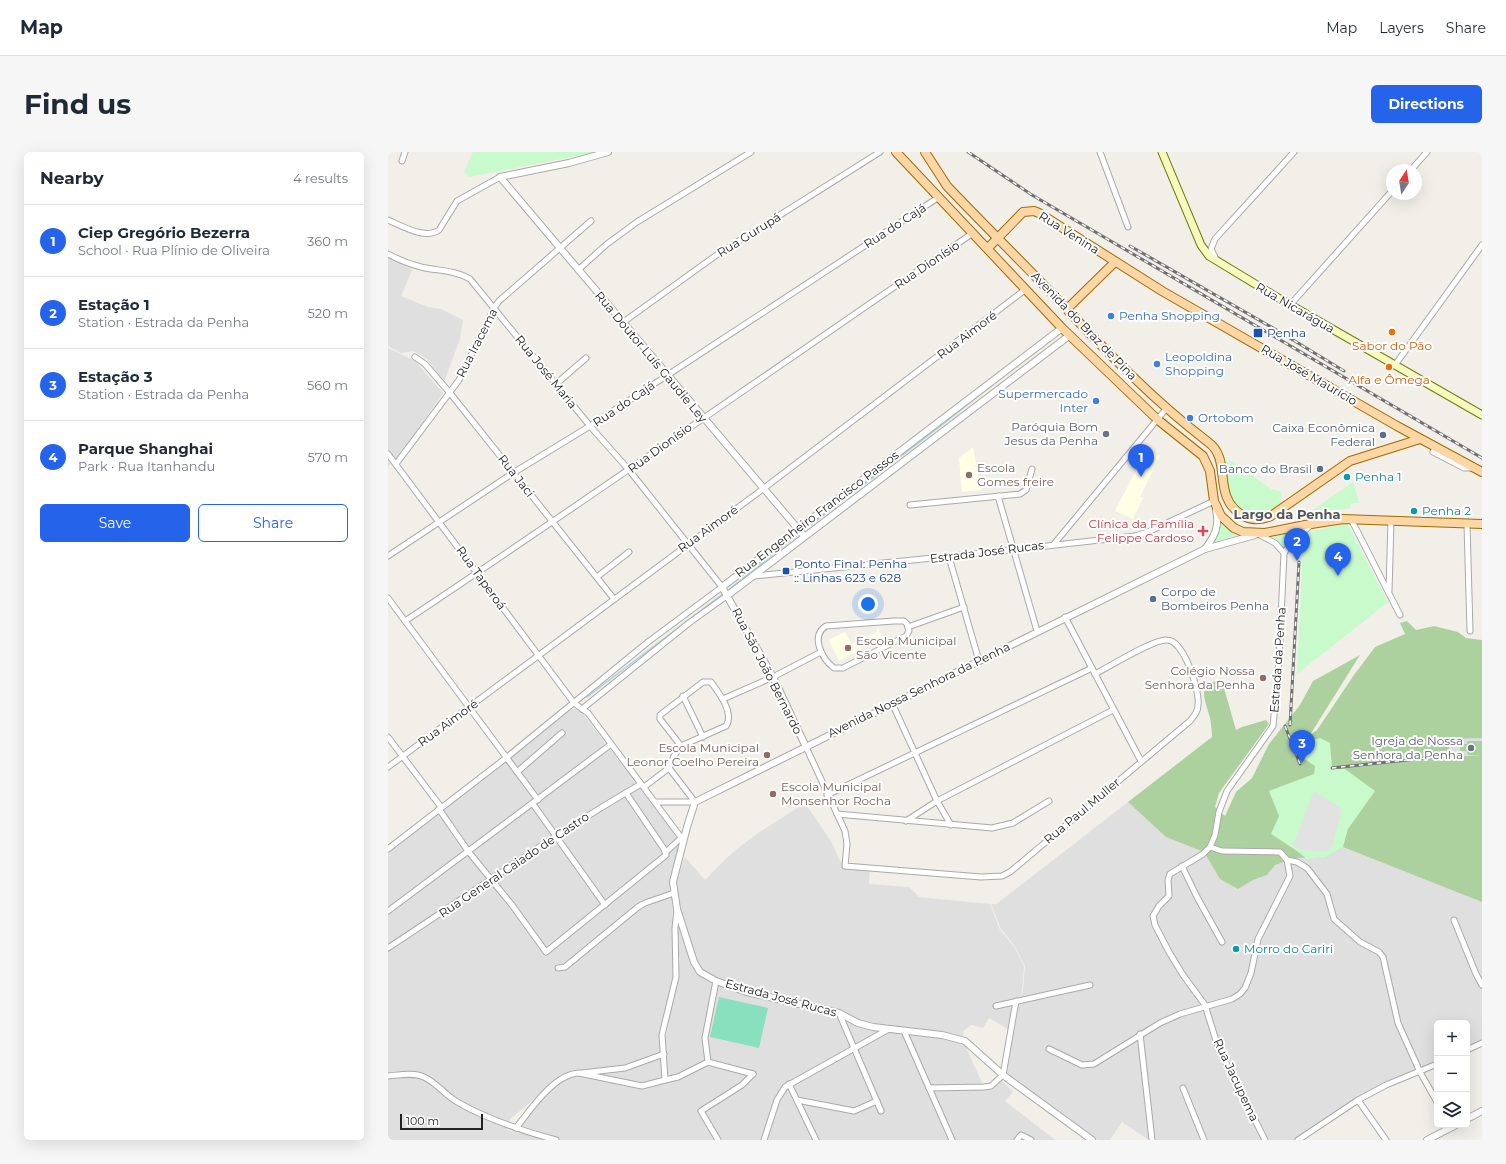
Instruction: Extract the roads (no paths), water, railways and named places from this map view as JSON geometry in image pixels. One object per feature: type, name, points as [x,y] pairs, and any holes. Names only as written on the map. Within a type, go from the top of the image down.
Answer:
[{"type":"main road","name":"Avenida do Braz de Pina","points":[[896,152],[1062,328],[1158,420],[1203,456],[1210,471],[1214,501]]},
{"type":"main road","name":"Avenida do Braz de Pina","points":[[925,152],[947,186],[1066,309],[1166,409],[1215,449],[1221,460],[1221,478],[1226,497],[1233,509],[1245,517],[1253,519],[1265,518],[1282,510],[1350,461],[1420,438]]},
{"type":"main road","name":"Rua Nicarágua","points":[[1162,152],[1201,245],[1205,251],[1218,261],[1290,305],[1482,415]]},
{"type":"main road","name":"Rua Venina","points":[[988,248],[1023,212],[1034,211],[1115,262]]},
{"type":"main road","points":[[1066,309],[1115,262]]},
{"type":"main road","name":"Rua José Maurício","points":[[1115,262],[1162,291],[1420,438],[1435,449],[1479,470]]},
{"type":"main road","points":[[1214,501],[1221,516],[1234,528],[1243,532],[1257,534],[1314,523],[1351,519],[1482,524]]},
{"type":"street","points":[[402,161],[405,152]]},
{"type":"street","points":[[388,220],[421,233],[435,233],[439,230],[457,201],[500,177],[569,163],[608,152]]},
{"type":"street","points":[[578,270],[607,244],[637,222],[751,152]]},
{"type":"street","name":"Rua Gurupá","points":[[622,323],[718,254],[880,152]]},
{"type":"street","points":[[1100,152],[1128,227]]},
{"type":"street","points":[[1218,261],[1211,249],[1215,239],[1294,152]]},
{"type":"street","points":[[1416,164],[1427,152]]},
{"type":"street","name":"Rua Doutor Luís Gaudie Ley","points":[[500,177],[800,533]]},
{"type":"street","name":"Rua do Cajá","points":[[388,556],[513,473],[590,426],[939,197]]},
{"type":"street","points":[[1290,305],[1386,198]]},
{"type":"street","name":"Rua Iracema","points":[[396,464],[459,380],[494,308],[505,294],[591,221]]},
{"type":"street","name":"Rua Dionísio","points":[[405,621],[629,470],[702,418],[973,233]]},
{"type":"street","points":[[1395,365],[1482,245]]},
{"type":"street","name":"Rua José Maria","points":[[388,254],[406,263],[464,275],[476,286],[590,426],[629,470],[689,543],[725,591]]},
{"type":"street","name":"Rua Aimoré","points":[[388,767],[469,709],[763,489],[1026,289]]},
{"type":"street","name":"Rua Engenheiro Francisco Passos","points":[[388,849],[506,758],[648,642],[725,591],[754,576],[800,533],[929,436],[1062,328]]},
{"type":"street","name":"Rua Engenheiro Francisco Passos","points":[[582,709],[689,623],[725,591],[800,533],[929,436],[1070,335]]},
{"type":"street","points":[[1043,343],[1049,351]]},
{"type":"street","name":"Rua Jaci","points":[[415,357],[425,364],[450,393],[614,599]]},
{"type":"street","points":[[556,384],[586,358]]},
{"type":"street","points":[[1054,544],[1166,409]]},
{"type":"street","name":"Rua Taperoá","points":[[388,454],[574,703]]},
{"type":"street","points":[[910,505],[1023,492],[1032,469]]},
{"type":"street","points":[[998,496],[1012,550],[1037,631]]},
{"type":"street","points":[[1205,549],[1217,530],[1218,522],[1214,501]]},
{"type":"street","name":"Estrada José Rucas","points":[[754,576],[950,557],[1054,544],[1111,540],[1148,532],[1214,501]]},
{"type":"street","points":[[1351,519],[1400,615]]},
{"type":"street","points":[[1389,592],[1391,520]]},
{"type":"street","points":[[1205,549],[1257,534],[1275,543],[1284,553],[1294,539],[1314,523]]},
{"type":"street","points":[[1467,524],[1470,631]]},
{"type":"street","name":"Avenida Nossa Senhora da Penha","points":[[695,802],[1037,631],[1205,549]]},
{"type":"street","points":[[597,577],[629,552]]},
{"type":"street","name":"Estrada da Penha","points":[[1210,847],[1215,835],[1219,812],[1226,791],[1273,726],[1279,661],[1284,553]]},
{"type":"street","points":[[950,557],[979,660]]},
{"type":"street","name":"Rua São João Bernardo","points":[[725,591],[773,677],[806,747]]},
{"type":"street","points":[[388,598],[538,800]]},
{"type":"street","points":[[908,627],[964,607]]},
{"type":"street","points":[[1065,618],[1141,761]]},
{"type":"street","points":[[894,620],[904,621],[908,627],[908,634],[904,637],[843,668],[834,668],[821,652],[818,635],[820,630],[826,626],[894,620]]},
{"type":"street","name":"Rua Paul Muller","points":[[837,814],[844,831],[847,844],[844,863],[846,866],[992,877],[1002,876],[1016,867],[1190,721],[1197,711],[1198,698],[1190,668],[1176,644],[1166,640],[1158,641],[1095,674]]},
{"type":"street","points":[[723,699],[773,677],[821,652]]},
{"type":"street","points":[[827,795],[1092,668]]},
{"type":"street","points":[[681,746],[659,718],[683,696],[707,681],[711,682],[723,699],[729,717],[728,723],[703,737],[681,746],[674,756],[669,768],[695,802]]},
{"type":"street","points":[[683,696],[703,737]]},
{"type":"street","points":[[388,737],[440,808],[468,851],[492,880],[546,952],[663,859],[665,851],[682,839],[643,786],[610,745],[588,713],[574,703]]},
{"type":"street","points":[[892,703],[937,801],[951,825]]},
{"type":"street","points":[[906,821],[937,801],[1113,710]]},
{"type":"street","points":[[517,772],[562,733]]},
{"type":"street","points":[[388,911],[610,745]]},
{"type":"street","points":[[806,747],[837,814],[985,828],[1004,826],[1013,823],[1049,801]]},
{"type":"street","name":"Rua General Caiado de Castro","points":[[388,948],[492,880],[555,836],[626,793],[643,786],[669,768]]},
{"type":"street","points":[[626,793],[665,851]]},
{"type":"street","points":[[655,802],[695,802]]},
{"type":"street","name":"Estrada José Rucas","points":[[695,802],[682,839],[674,874],[674,893],[677,909],[697,966],[704,974],[716,981],[753,993],[839,1013],[858,1023],[887,1030],[942,1035],[965,1040],[1003,1075],[1092,1140]]},
{"type":"street","points":[[533,804],[605,905]]},
{"type":"street","points":[[1048,1049],[1071,1061],[1089,1066],[1097,1063],[1140,1034],[1180,1014],[1205,1005],[1232,999],[1240,994],[1245,988],[1251,973],[1258,939],[1289,881],[1290,872],[1287,860],[1280,852],[1222,851],[1210,847]]},
{"type":"street","name":"Rua Jacupema","points":[[1210,847],[1203,854],[1182,866],[1169,876],[1169,896],[1159,906],[1153,916],[1155,925],[1169,952],[1205,1005],[1218,1047],[1265,1140]]},
{"type":"street","points":[[1287,860],[1297,862],[1307,868],[1326,894],[1334,919],[1360,942],[1379,952],[1383,958],[1398,1023],[1420,1072],[1434,1097]]},
{"type":"street","points":[[1182,866],[1222,942]]},
{"type":"street","points":[[558,968],[565,966],[645,902],[674,893]]},
{"type":"street","points":[[665,1080],[662,1035],[676,977],[675,928],[677,909]]},
{"type":"street","points":[[1454,920],[1482,985]]},
{"type":"street","points":[[708,1062],[706,1038],[716,981]]},
{"type":"street","points":[[996,1006],[1090,985]]},
{"type":"street","points":[[929,1088],[991,1086],[1003,1075],[1016,1001]]},
{"type":"street","points":[[839,1013],[881,1111]]},
{"type":"street","points":[[764,1140],[779,1094],[789,1084],[887,1030]]},
{"type":"street","points":[[904,1031],[952,1140]]},
{"type":"street","points":[[1140,1034],[1152,1140]]},
{"type":"street","points":[[1470,1049],[1482,1043]]},
{"type":"street","points":[[516,1128],[557,1082],[569,1074],[625,1068],[664,1054]]},
{"type":"street","points":[[579,1073],[642,1086],[678,1077],[708,1062],[754,1074],[742,1085],[701,1111],[718,1140]]},
{"type":"street","points":[[1298,1140],[1358,1100],[1386,1085],[1434,1065]]},
{"type":"street","points":[[388,1076],[412,1074],[424,1077],[458,1102],[516,1128],[556,1140]]},
{"type":"street","points":[[789,1084],[816,1140]]},
{"type":"street","points":[[1183,1088],[1204,1140]]},
{"type":"street","points":[[797,1100],[854,1111],[876,1101]]},
{"type":"street","points":[[1358,1100],[1386,1140]]},
{"type":"street","points":[[1470,1117],[1482,1111]]},
{"type":"street","points":[[1427,1140],[1449,1128]]},
{"type":"street","points":[[1018,1138],[1024,1135],[1031,1140]]},
{"type":"waterway","points":[[803,531],[991,386]]},
{"type":"waterway","points":[[727,591],[799,534]]},
{"type":"waterway","points":[[587,697],[724,593]]},
{"type":"railway","points":[[968,152],[1032,195],[1482,458]]},
{"type":"railway","points":[[1130,246],[1280,332],[1344,371]]},
{"type":"railway","points":[[1290,725],[1299,562]]},
{"type":"railway","points":[[1285,726],[1300,764]]},
{"type":"railway","points":[[1332,768],[1454,755]]},
{"type":"place","name":"Penha Shopping","points":[[1111,316]]},
{"type":"place","name":"Sabor do Pão","points":[[1392,332]]},
{"type":"place","name":"Penha","points":[[1258,333]]},
{"type":"place","name":"Leopoldina Shopping","points":[[1157,364]]},
{"type":"place","name":"Alfa e Ômega","points":[[1389,367]]},
{"type":"place","name":"Supermercado Inter","points":[[1096,401]]},
{"type":"place","name":"Ortobom","points":[[1190,418]]},
{"type":"place","name":"Paróquia Bom Jesus da Penha","points":[[1106,434]]},
{"type":"place","name":"Caixa Econômica Federal","points":[[1383,435]]},
{"type":"place","name":"Banco do Brasil","points":[[1320,469]]},
{"type":"place","name":"Escola Gomes freire","points":[[969,475]]},
{"type":"place","name":"Ciep Gregório Bezerra","points":[[1141,477]]},
{"type":"place","name":"Penha 1","points":[[1347,477]]},
{"type":"place","name":"Penha 2","points":[[1414,511]]},
{"type":"place","name":"Clínica da Família Felippe Cardoso","points":[[1203,531]]},
{"type":"place","name":"Estação 1","points":[[1297,561]]},
{"type":"place","name":"Ponto Final: Penha :: Linhas 623 e 628","points":[[786,571]]},
{"type":"place","name":"Parque Shanghai","points":[[1338,576]]},
{"type":"place","name":"Corpo de Bombeiros Penha","points":[[1153,599]]},
{"type":"place","name":"Escola Municipal São Vicente","points":[[848,648]]},
{"type":"place","name":"Colégio Nossa Senhora da Penha","points":[[1263,678]]},
{"type":"place","name":"Igreja de Nossa Senhora da Penha","points":[[1471,748]]},
{"type":"place","name":"Escola Municipal Leonor Coelho Pereira","points":[[767,755]]},
{"type":"place","name":"Estação 3","points":[[1302,763]]},
{"type":"place","name":"Escola Municipal Monsenhor Rocha","points":[[773,794]]},
{"type":"place","name":"Morro do Cariri","points":[[1236,949]]},
{"type":"district","name":"Largo da Penha","points":[[1287,514]]}]
